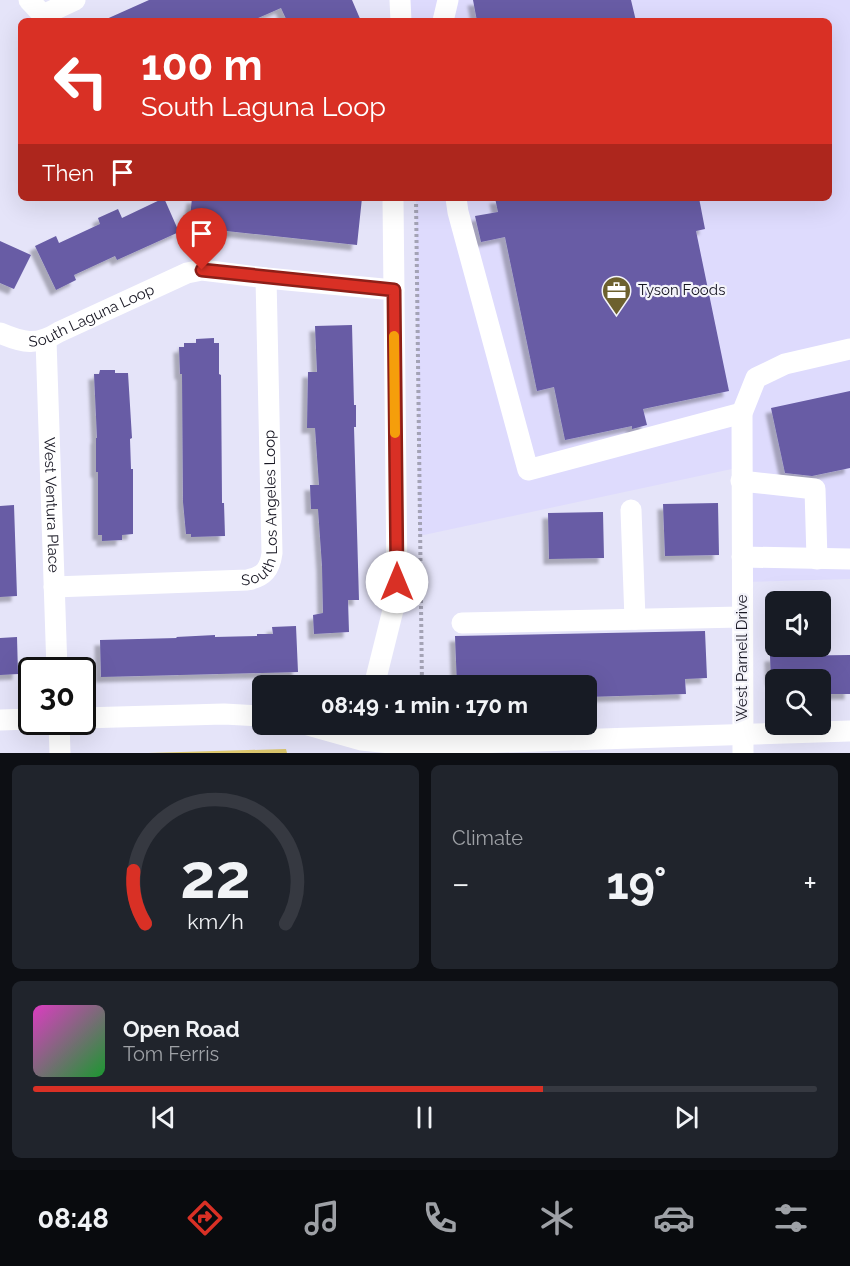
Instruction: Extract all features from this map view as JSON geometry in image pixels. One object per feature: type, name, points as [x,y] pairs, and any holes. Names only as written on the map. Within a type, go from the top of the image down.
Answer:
[{"type":"street","points":[[38,12],[75,0]]},
{"type":"street","points":[[400,0],[401,18]]},
{"type":"street","points":[[444,18],[448,0]]},
{"type":"street","points":[[377,675],[396,598],[393,201]]},
{"type":"street","points":[[456,201],[528,470],[742,413],[756,378],[785,363],[850,350]]},
{"type":"street","name":"South Laguna Loop","points":[[0,333],[16,340],[46,340],[187,273],[202,270],[394,290]]},
{"type":"street","name":"South Los Angeles Loop","points":[[54,587],[247,580],[265,573],[270,565],[272,553],[266,278]]},
{"type":"street","name":"West Ventura Place","points":[[46,340],[57,657]]},
{"type":"street","name":"West Parnell Drive","points":[[742,413],[742,743]]},
{"type":"street","points":[[741,481],[815,489],[817,559]]},
{"type":"street","points":[[631,510],[635,619]]},
{"type":"street","points":[[741,557],[850,560]]},
{"type":"street","points":[[462,623],[741,617]]},
{"type":"street","points":[[96,718],[224,714],[252,715]]},
{"type":"street","points":[[0,720],[18,719]]},
{"type":"street","points":[[374,735],[410,745],[742,743],[850,731]]},
{"type":"street","points":[[59,735],[60,753]]},
{"type":"path","points":[[416,201],[422,675]]},
{"type":"shaded area","points":[[400,0],[850,0],[850,579],[742,582],[741,467],[419,536],[416,201],[832,201],[832,18],[401,18]]},
{"type":"shaded area","points":[[286,749],[287,753],[148,753]]},
{"type":"building","points":[[149,0],[352,0],[360,18],[286,18],[281,8],[258,18],[109,18]]},
{"type":"building","points":[[473,0],[631,0],[635,18],[476,18]]},
{"type":"building","points":[[158,201],[165,201],[179,232],[117,260],[115,256],[74,275],[76,280],[56,290],[35,246],[56,236],[59,243],[100,224],[98,218],[118,209],[122,218]]},
{"type":"building","points":[[192,201],[362,201],[357,245],[189,227]]},
{"type":"building","name":"Tyson Foods","points":[[496,201],[700,201],[705,229],[696,231],[729,391],[643,409],[647,425],[565,440],[554,387],[537,391],[505,237],[481,242],[475,216],[498,212]]},
{"type":"building","points":[[0,241],[31,255],[14,289],[0,283]]},
{"type":"building","points":[[352,325],[354,405],[356,405],[356,427],[354,427],[359,600],[348,600],[349,632],[314,634],[313,615],[323,613],[322,566],[318,509],[311,509],[310,485],[319,485],[315,428],[307,428],[308,372],[317,372],[315,326]]},
{"type":"building","points":[[214,338],[214,343],[219,343],[219,374],[221,375],[222,503],[224,503],[225,536],[191,537],[191,534],[186,534],[183,502],[182,374],[180,374],[179,347],[184,347],[184,343],[196,343],[196,339]]},
{"type":"building","points":[[100,370],[128,373],[132,438],[130,439],[131,469],[133,469],[133,534],[122,535],[122,540],[102,541],[102,535],[98,535],[94,374],[99,374]]},
{"type":"building","points":[[850,391],[850,468],[812,476],[785,473],[771,408]]},
{"type":"building","points":[[718,503],[719,555],[665,556],[663,504]]},
{"type":"building","points":[[14,505],[17,596],[0,597],[0,506]]},
{"type":"building","points":[[603,512],[604,558],[549,559],[548,513]]},
{"type":"building","points":[[296,626],[298,672],[101,677],[100,640],[215,635],[215,637],[257,636],[257,634],[273,634],[272,627]]},
{"type":"building","points":[[705,631],[707,678],[685,679],[686,694],[597,697],[597,675],[457,675],[455,636]]},
{"type":"building","points":[[17,637],[18,674],[0,675],[0,638]]},
{"type":"building","points":[[850,655],[850,694],[831,694],[831,669],[771,669],[770,657]]},
{"type":"slow traffic","points":[[394,336],[395,433]]},
{"type":"place","name":"Tyson Foods","points":[[617,316]]},
{"type":"route","points":[[202,270],[394,290],[397,582]]}]
